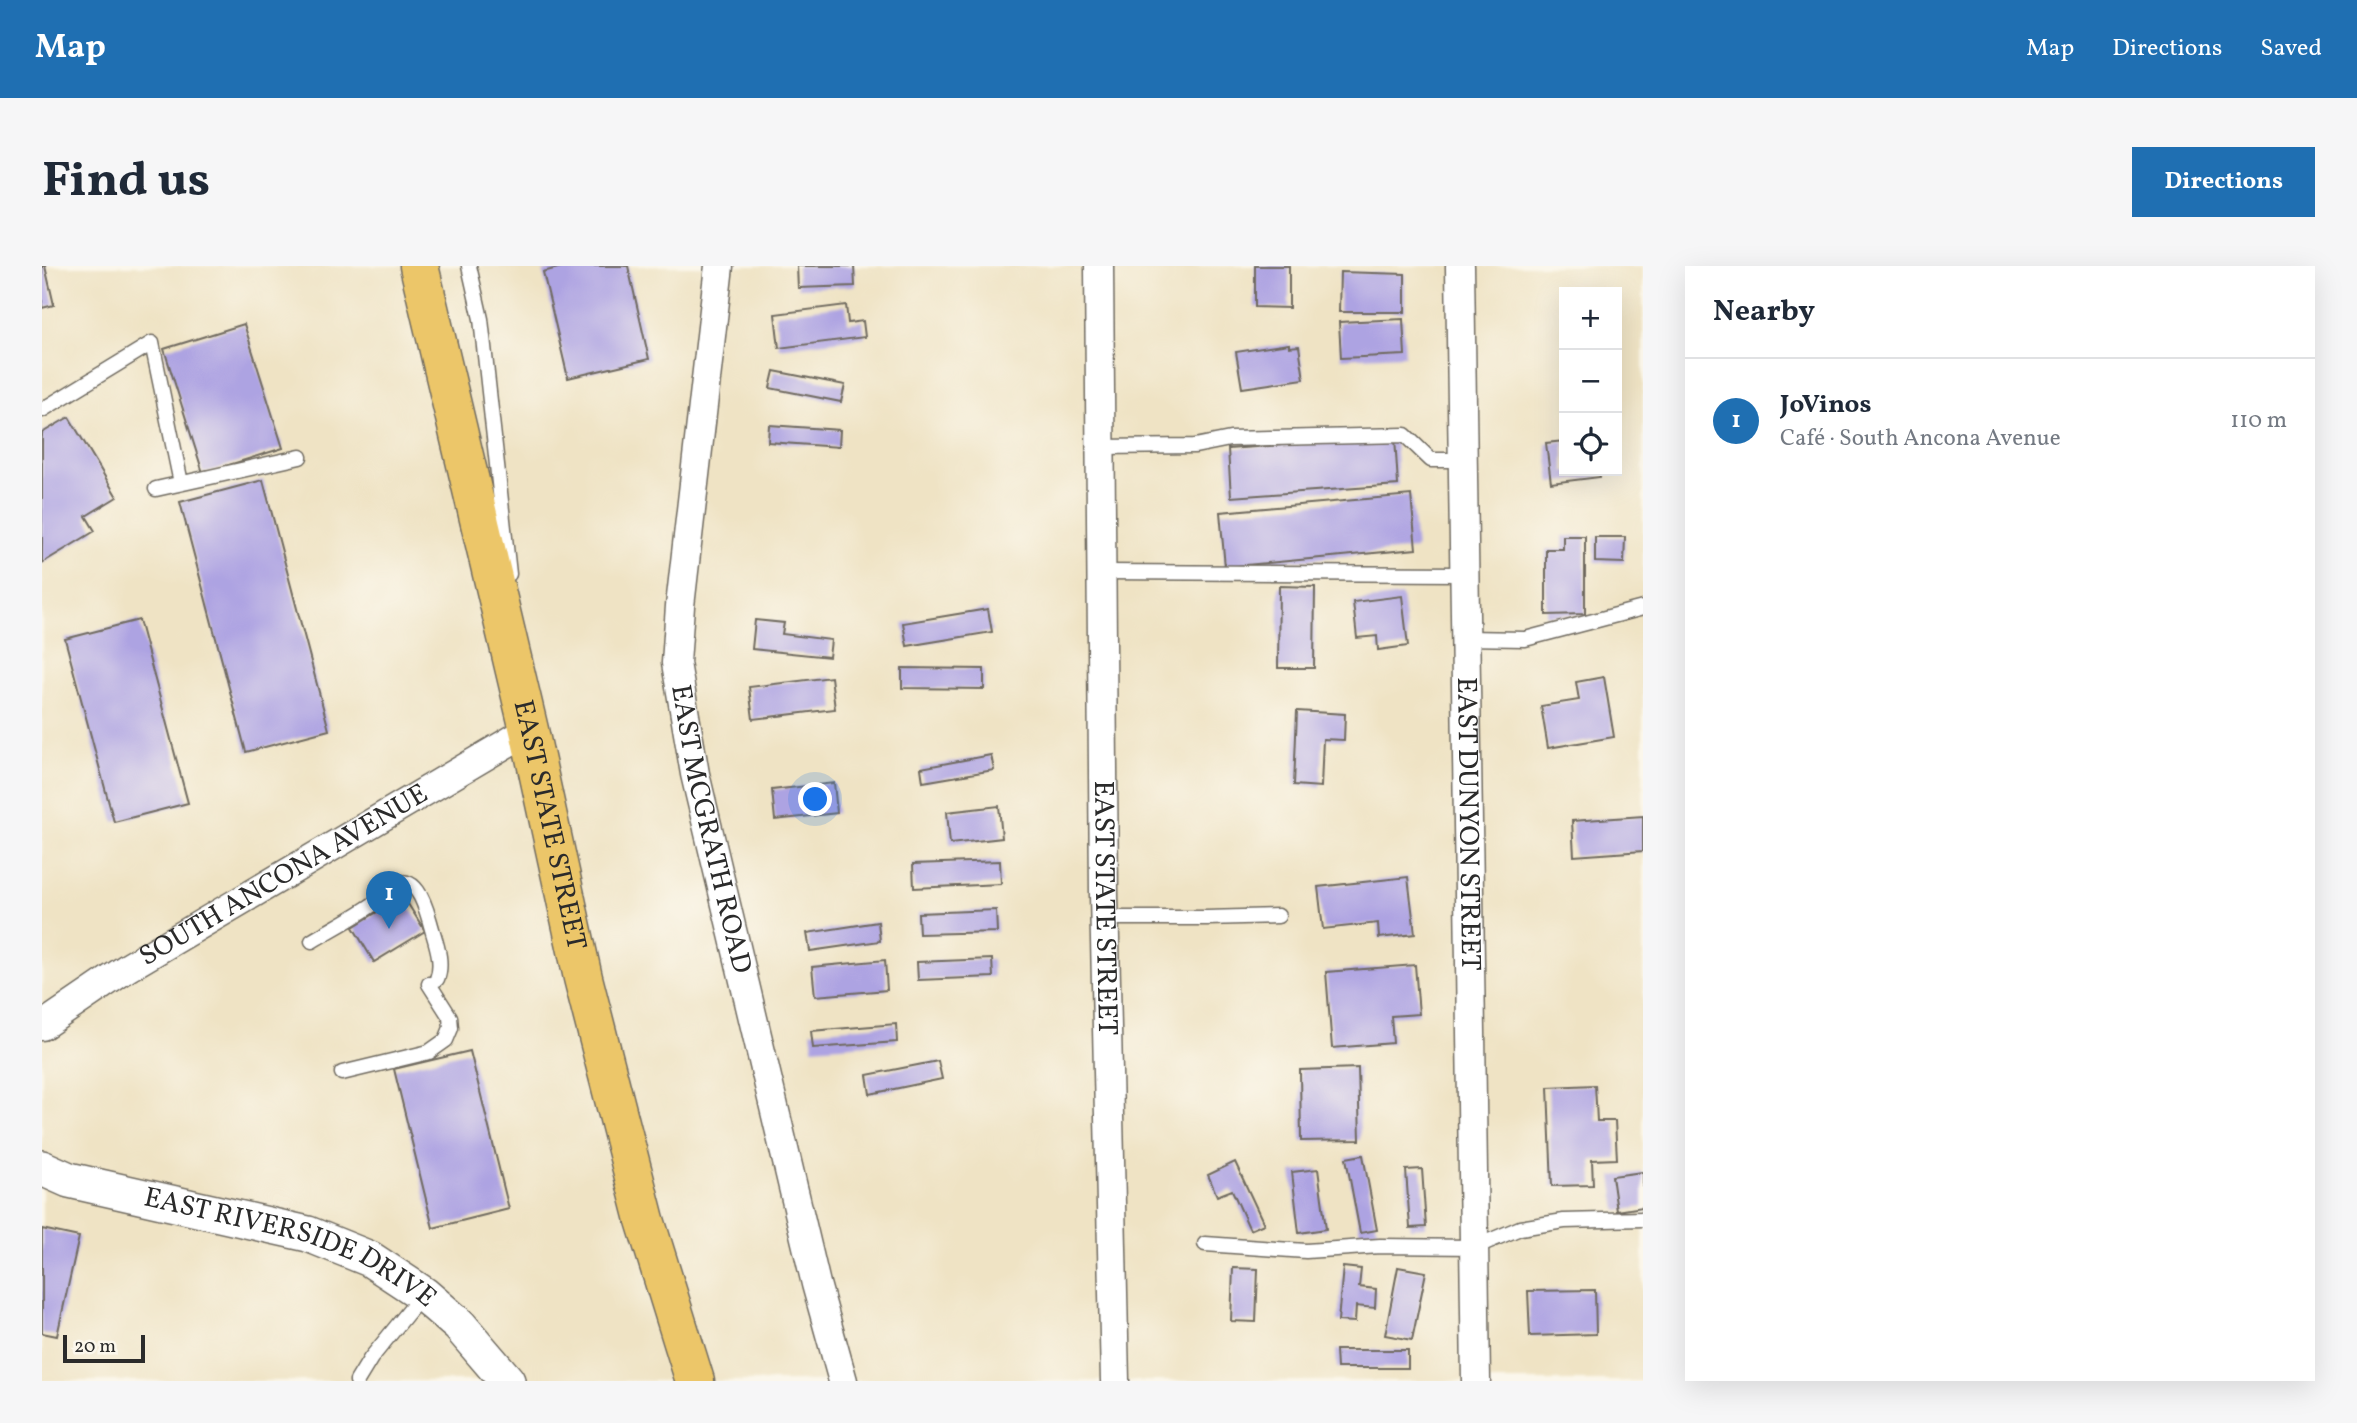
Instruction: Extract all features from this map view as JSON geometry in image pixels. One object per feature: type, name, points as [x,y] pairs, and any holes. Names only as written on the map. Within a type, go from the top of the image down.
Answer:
[{"type":"highway","name":"EAST STATE STREET","points":[[419,266],[525,715],[583,978],[623,1140],[695,1381]]},
{"type":"street","name":"EAST MCGRATH ROAD","points":[[719,266],[680,606],[676,663],[695,774],[816,1284],[843,1381]]},
{"type":"street","name":"EAST STATE STREET","points":[[1099,266],[1104,918],[1115,1381]]},
{"type":"street","name":"EAST DUNYON STREET","points":[[1461,266],[1476,1381]]},
{"type":"street","name":"SOUTH ANCONA AVENUE","points":[[42,1026],[127,968],[525,715]]},
{"type":"street","name":"EAST RIVERSIDE DRIVE","points":[[42,1168],[69,1180],[308,1234],[370,1259],[423,1294],[459,1325],[507,1381]]},
{"type":"lane","points":[[469,266],[481,319],[525,715]]},
{"type":"lane","points":[[42,410],[152,343],[181,483]]},
{"type":"lane","points":[[1100,447],[1195,446],[1230,439],[1405,435],[1431,460],[1464,460]]},
{"type":"lane","points":[[156,489],[300,457]]},
{"type":"lane","points":[[1101,572],[1464,574]]},
{"type":"lane","points":[[1465,638],[1525,639],[1643,608]]},
{"type":"lane","points":[[312,941],[375,904],[388,888],[398,883],[410,884],[419,892],[426,907],[442,968],[433,982],[450,1017],[451,1028],[446,1040],[429,1052],[342,1073]]},
{"type":"lane","points":[[1104,918],[1278,916]]},
{"type":"lane","points":[[1205,1244],[1306,1251],[1380,1246],[1475,1247],[1520,1228],[1564,1222],[1643,1219]]},
{"type":"lane","points":[[357,1381],[370,1358],[423,1294]]},
{"type":"building","points":[[42,266],[45,266],[54,305],[42,308]]},
{"type":"building","points":[[565,266],[628,266],[649,359],[568,378],[543,272]]},
{"type":"building","points":[[797,266],[854,266],[855,286],[798,288]]},
{"type":"building","points":[[1255,266],[1289,266],[1289,308],[1255,307]]},
{"type":"building","points":[[1340,272],[1405,274],[1405,312],[1339,312]]},
{"type":"building","points":[[846,305],[848,323],[863,321],[865,337],[779,348],[775,314]]},
{"type":"building","points":[[1403,319],[1405,355],[1341,358],[1339,322]]},
{"type":"building","points":[[244,324],[283,448],[203,473],[164,349]]},
{"type":"building","points":[[1289,344],[1289,347],[1299,346],[1304,379],[1242,388],[1236,352]]},
{"type":"building","points":[[774,371],[845,385],[841,402],[770,388]]},
{"type":"building","points":[[69,417],[117,497],[86,516],[95,531],[42,563],[42,433]]},
{"type":"building","points":[[769,425],[840,430],[839,447],[768,442]]},
{"type":"building","points":[[1395,437],[1398,485],[1231,497],[1228,449]]},
{"type":"building","points":[[1559,442],[1559,476],[1600,477],[1551,483],[1546,443]]},
{"type":"building","points":[[263,480],[329,730],[246,752],[180,502]]},
{"type":"building","points":[[1411,495],[1416,549],[1225,567],[1220,512]]},
{"type":"building","points":[[1563,536],[1585,536],[1585,614],[1546,615],[1546,549],[1563,549]]},
{"type":"building","points":[[1595,537],[1625,537],[1624,563],[1595,562]]},
{"type":"building","points":[[1279,586],[1315,587],[1314,668],[1278,668]]},
{"type":"building","points":[[1402,596],[1408,646],[1378,650],[1377,636],[1357,638],[1353,602]]},
{"type":"building","points":[[988,609],[992,632],[907,646],[903,623]]},
{"type":"building","points":[[139,620],[188,803],[114,822],[65,639]]},
{"type":"building","points":[[755,620],[784,623],[782,634],[831,640],[829,657],[752,649]]},
{"type":"building","points":[[902,668],[984,669],[984,689],[902,688]]},
{"type":"building","points":[[831,677],[835,709],[753,719],[749,687]]},
{"type":"building","points":[[1604,677],[1614,737],[1548,748],[1541,706],[1579,700],[1576,682]]},
{"type":"building","points":[[1297,711],[1345,714],[1344,740],[1323,739],[1321,787],[1294,785]]},
{"type":"building","points":[[991,755],[994,770],[923,782],[921,768]]},
{"type":"building","points":[[834,783],[837,813],[775,820],[772,790]]},
{"type":"building","points":[[999,806],[1002,838],[950,844],[947,812]]},
{"type":"building","points":[[1643,816],[1643,851],[1574,856],[1572,821]]},
{"type":"building","points":[[1000,861],[1001,884],[914,888],[913,864]]},
{"type":"building","points":[[1408,877],[1415,934],[1379,938],[1378,923],[1323,929],[1318,887]]},
{"type":"building","points":[[403,896],[425,931],[374,962],[353,927]]},
{"type":"building","points":[[996,910],[997,932],[919,934],[918,913]]},
{"type":"building","points":[[878,922],[880,941],[810,951],[807,933]]},
{"type":"building","points":[[992,959],[993,977],[918,980],[917,962]]},
{"type":"building","points":[[885,960],[887,990],[815,996],[812,967]]},
{"type":"building","points":[[1415,965],[1419,1014],[1391,1016],[1393,1043],[1332,1048],[1326,972]]},
{"type":"building","points":[[896,1024],[897,1042],[813,1048],[811,1031]]},
{"type":"building","points":[[470,1051],[509,1209],[433,1228],[394,1069]]},
{"type":"building","points":[[938,1061],[942,1079],[870,1094],[867,1075]]},
{"type":"building","points":[[1358,1068],[1360,1140],[1301,1141],[1300,1070]]},
{"type":"building","points":[[1595,1085],[1597,1121],[1615,1121],[1617,1159],[1592,1160],[1593,1185],[1552,1186],[1548,1087]]},
{"type":"building","points":[[1363,1155],[1377,1230],[1360,1233],[1346,1158]]},
{"type":"building","points":[[1235,1162],[1264,1224],[1250,1230],[1232,1190],[1217,1196],[1208,1175]]},
{"type":"building","points":[[1318,1169],[1326,1229],[1299,1233],[1292,1172]]},
{"type":"building","points":[[1422,1169],[1426,1227],[1410,1228],[1406,1170]]},
{"type":"building","points":[[1643,1172],[1643,1207],[1617,1211],[1612,1176]]},
{"type":"building","points":[[42,1229],[79,1237],[57,1336],[42,1333]]},
{"type":"building","points":[[1343,1267],[1361,1269],[1359,1287],[1376,1289],[1375,1308],[1356,1306],[1355,1322],[1338,1321]]},
{"type":"building","points":[[1398,1267],[1426,1272],[1412,1340],[1385,1335]]},
{"type":"building","points":[[1233,1268],[1258,1269],[1256,1322],[1231,1321]]},
{"type":"building","points":[[1595,1290],[1596,1334],[1530,1336],[1528,1291]]},
{"type":"building","points":[[1336,1350],[1408,1350],[1408,1368],[1337,1368]]},
{"type":"place","name":"JoVinos","points":[[389,929]]}]
